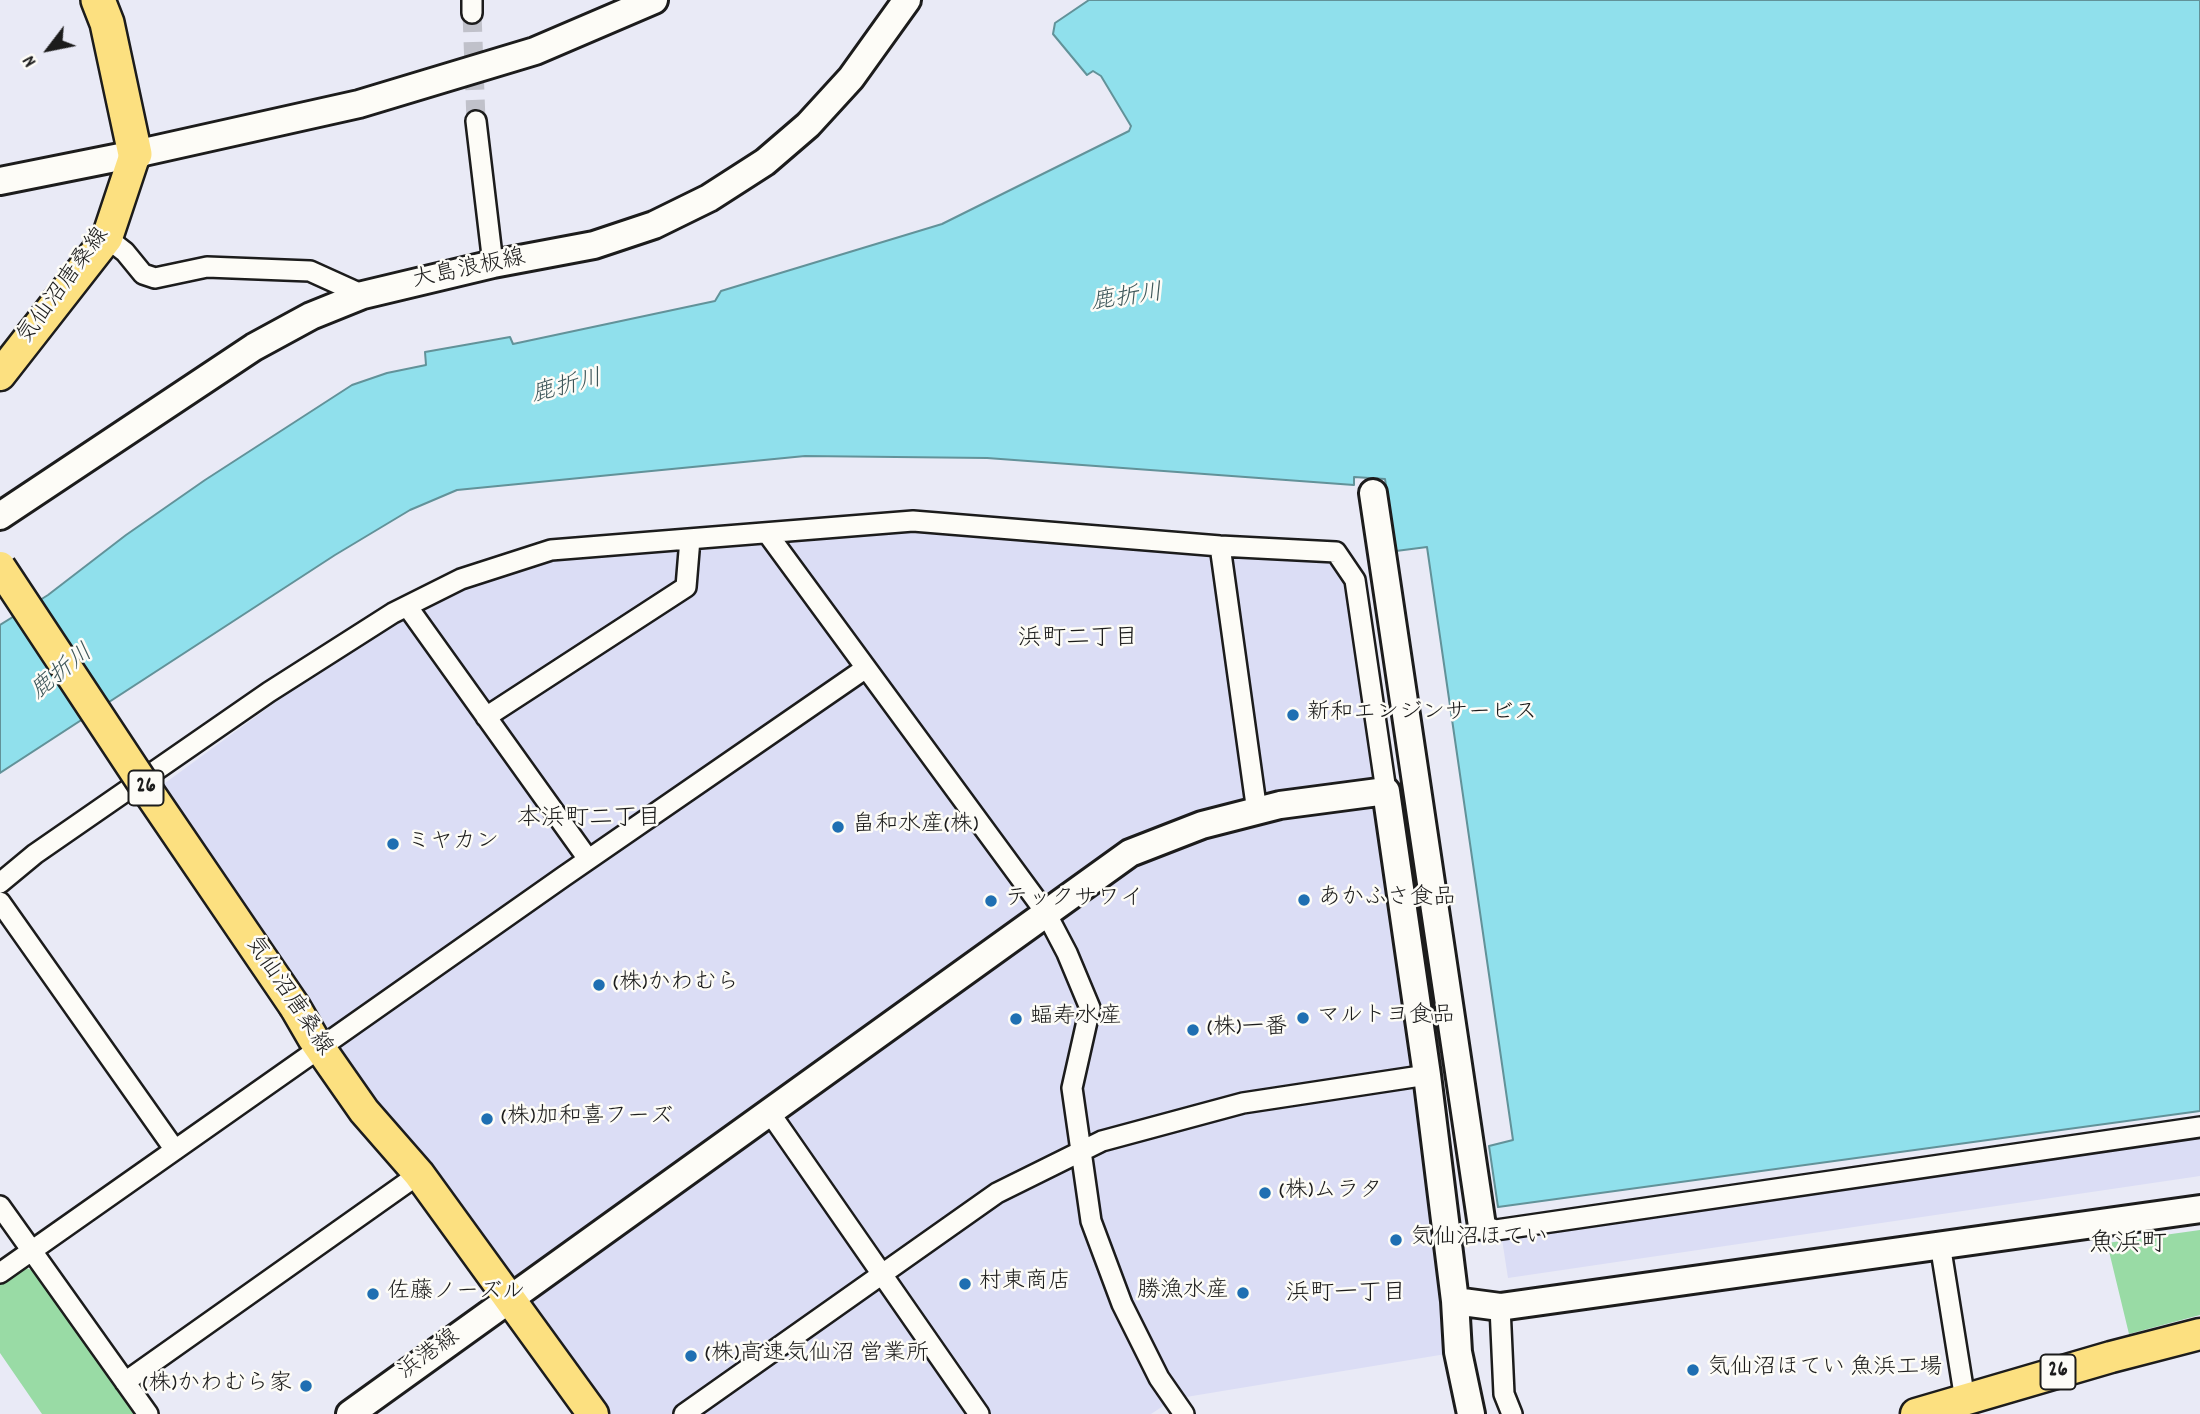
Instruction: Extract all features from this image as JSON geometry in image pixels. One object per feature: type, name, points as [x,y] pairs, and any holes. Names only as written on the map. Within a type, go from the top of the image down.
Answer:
[{"type":"highway","points":[[99,0],[107,23],[135,154]]},
{"type":"main road","name":"気仙沼唐桑線","points":[[0,375],[107,238],[135,154]]},
{"type":"main road","name":"気仙沼唐桑線","points":[[0,566],[364,1111],[419,1174],[593,1414]]},
{"type":"main road","name":"26","points":[[1916,1414],[2110,1357],[2200,1334]]},
{"type":"street","points":[[0,181],[371,101],[535,51],[654,0]]},
{"type":"street","name":"大島浪板線","points":[[0,516],[254,347],[311,316],[363,295],[494,264],[594,245],[654,225],[709,198],[765,162],[808,125],[851,78],[907,0]]},
{"type":"street","points":[[476,121],[494,264]]},
{"type":"street","points":[[107,238],[124,252],[143,274],[155,278],[207,267],[310,271],[363,295]]},
{"type":"street","points":[[1373,493],[1482,1226],[1496,1230],[2200,1127]]},
{"type":"street","points":[[0,883],[36,854],[269,692],[407,606],[461,579],[551,550],[913,522],[1220,546],[1336,552],[1355,580],[1427,1075],[1455,1301],[1458,1352],[1471,1414]]},
{"type":"street","points":[[767,533],[1046,914],[1067,953],[1090,1008],[1072,1088],[1091,1222],[1122,1304],[1158,1378],[1184,1414]]},
{"type":"street","points":[[486,717],[686,587],[690,539]]},
{"type":"street","points":[[1220,546],[1257,811]]},
{"type":"street","points":[[407,606],[589,859]]},
{"type":"street","points":[[0,1273],[866,668]]},
{"type":"street","name":"浜港線","points":[[350,1414],[1129,853],[1202,825],[1280,805],[1386,792]]},
{"type":"street","points":[[0,902],[175,1150]]},
{"type":"street","points":[[684,1414],[997,1193],[1102,1140],[1243,1103],[1427,1075]]},
{"type":"street","points":[[770,1113],[979,1414]]},
{"type":"street","points":[[125,1382],[419,1174]]},
{"type":"street","points":[[0,1206],[148,1414]]},
{"type":"street","points":[[1455,1301],[1500,1307],[2200,1209]]},
{"type":"street","points":[[1940,1244],[1965,1400]]},
{"type":"street","points":[[1500,1307],[1504,1394],[1512,1414]]},
{"type":"shaded area","points":[[821,529],[1336,552],[1355,580],[1458,1352],[1174,1399],[1151,1414],[593,1414],[150,794],[407,606],[535,544]]},
{"type":"shaded area","points":[[2200,1117],[2200,1176],[1508,1278],[1499,1220]]},
{"type":"green space","points":[[2200,1230],[2200,1315],[2129,1334],[2107,1243]]},
{"type":"green space","points":[[24,1267],[34,1271],[137,1414],[42,1414],[0,1353],[0,1282]]},
{"type":"water","name":"鹿折川","points":[[1089,0],[2200,0],[2200,1111],[1498,1207],[1489,1146],[1513,1140],[1427,547],[1396,551],[1385,479],[1354,477],[1354,485],[987,458],[805,456],[457,490],[410,510],[335,555],[0,773],[0,625],[48,595],[126,535],[205,480],[352,385],[387,373],[426,365],[425,352],[510,337],[513,344],[715,301],[721,291],[942,224],[1129,131],[1131,126],[1101,76],[1093,71],[1087,75],[1053,34],[1055,23]]},
{"type":"tunnel","points":[[472,13],[476,121]]},
{"type":"place","name":"新和エンジンサービス","points":[[1293,715]]},
{"type":"place","name":"畠和水産(株)","points":[[838,827]]},
{"type":"place","name":"ミヤカン","points":[[393,844]]},
{"type":"place","name":"あかふさ食品","points":[[1304,900]]},
{"type":"place","name":"テックサワイ","points":[[991,901]]},
{"type":"place","name":"(株)かわむら","points":[[599,985]]},
{"type":"place","name":"マルトヨ食品","points":[[1303,1018]]},
{"type":"place","name":"蝠寿水産","points":[[1016,1019]]},
{"type":"place","name":"(株)一番","points":[[1193,1030]]},
{"type":"place","name":"(株)加和喜フーズ","points":[[487,1119]]},
{"type":"place","name":"(株)ムラタ","points":[[1265,1193]]},
{"type":"place","name":"気仙沼ほてい","points":[[1396,1240]]},
{"type":"place","name":"村東商店","points":[[965,1284]]},
{"type":"place","name":"勝漁水産","points":[[1243,1293]]},
{"type":"place","name":"佐藤ノーズル","points":[[373,1294]]},
{"type":"place","name":"(株)高速気仙沼 営業所","points":[[691,1356]]},
{"type":"place","name":"気仙沼ほてい 魚浜工場","points":[[1693,1370]]},
{"type":"place","name":"(株)かわむら家","points":[[306,1386]]},
{"type":"district","name":"浜町二丁目","points":[[1078,641]]},
{"type":"district","name":"本浜町二丁目","points":[[589,821]]},
{"type":"district","name":"魚浜町","points":[[2128,1246]]},
{"type":"district","name":"浜町一丁目","points":[[1346,1296]]}]
